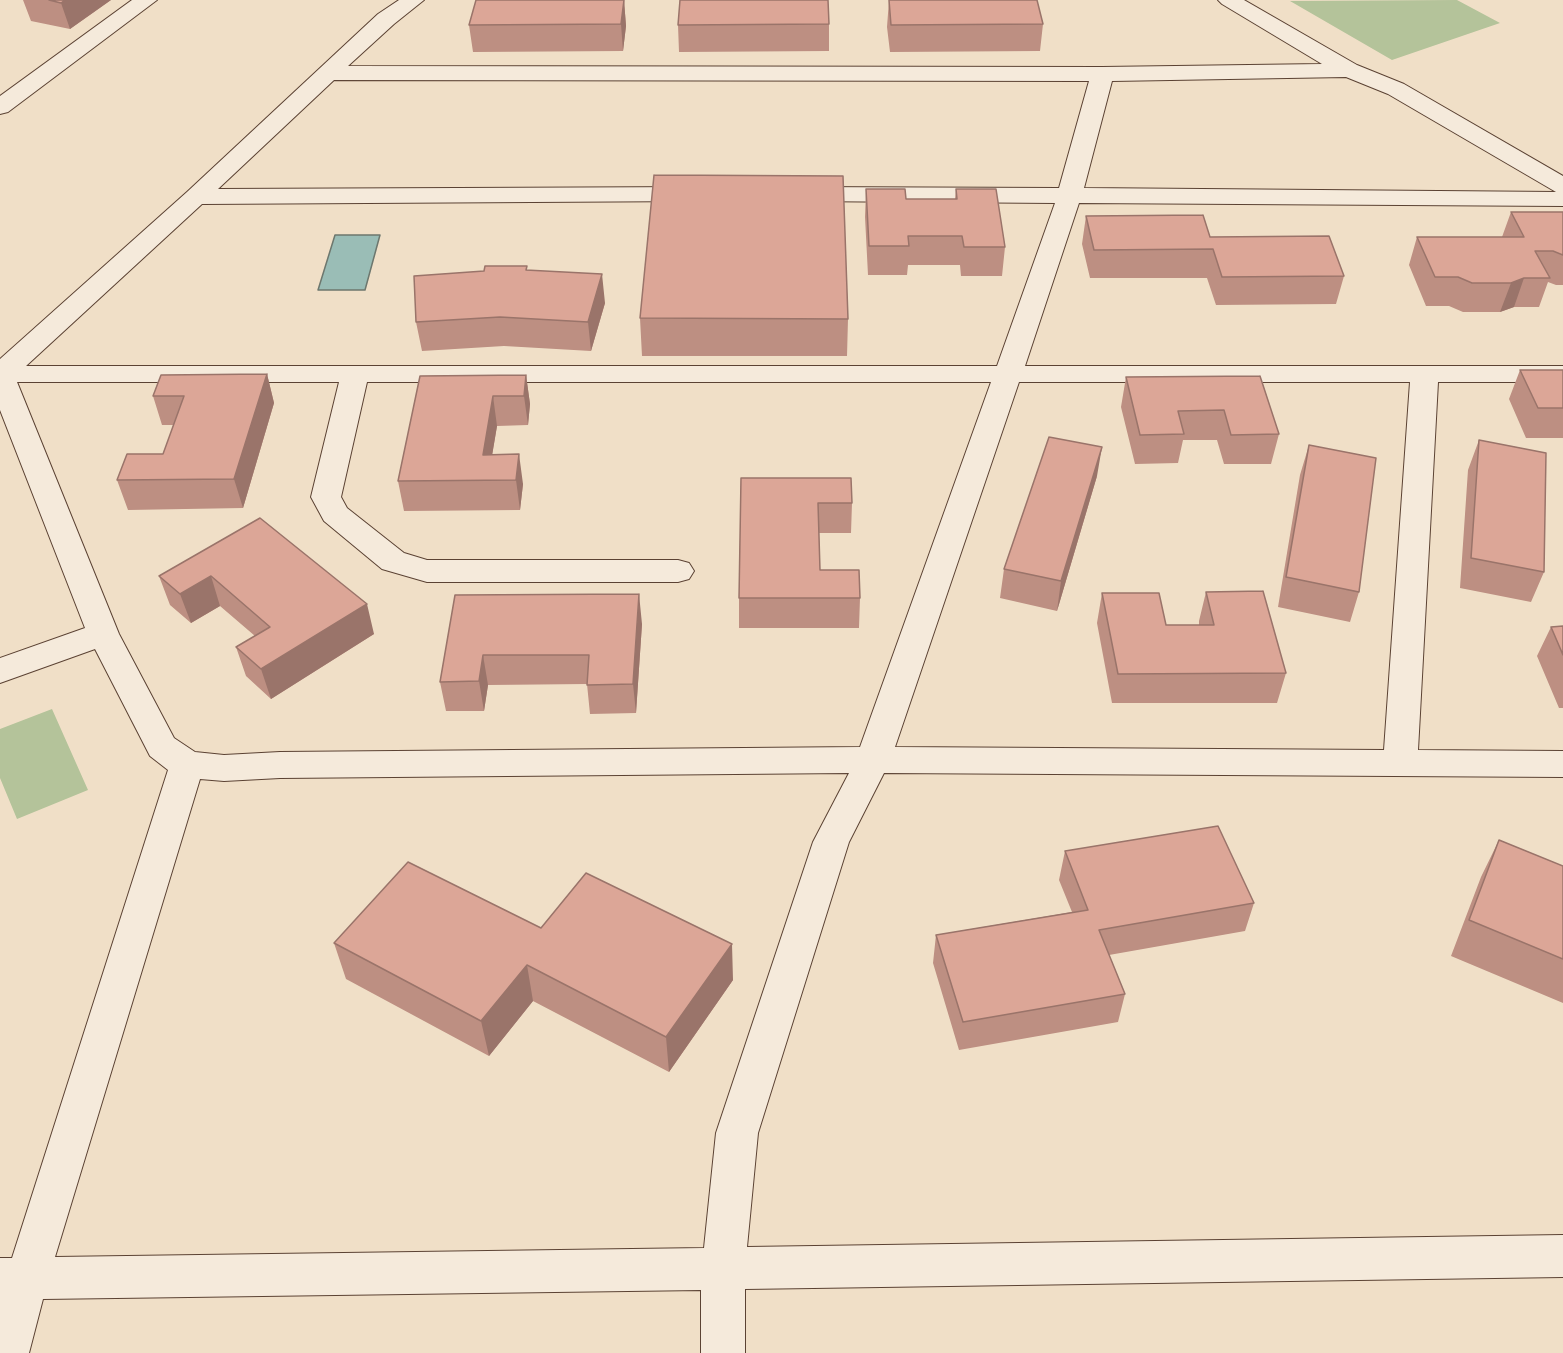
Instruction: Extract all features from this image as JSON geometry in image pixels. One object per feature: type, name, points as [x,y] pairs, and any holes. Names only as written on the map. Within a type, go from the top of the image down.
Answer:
[{"type":"street","points":[[0,107],[146,0]]},
{"type":"street","points":[[0,374],[196,197],[386,20],[413,0]]},
{"type":"street","points":[[1229,0],[1349,70],[1396,89],[1563,186]]},
{"type":"street","points":[[330,74],[1102,74],[1349,70]]},
{"type":"street","points":[[723,1353],[723,1268],[737,1133],[831,842],[873,760],[1008,375],[1070,194],[1102,74]]},
{"type":"street","points":[[196,197],[723,194]]},
{"type":"street","points":[[783,194],[1070,194],[1563,199]]},
{"type":"street","points":[[0,374],[1424,376],[1563,374]]},
{"type":"street","points":[[0,374],[102,634],[162,747],[187,765],[224,768],[292,765],[873,760],[1563,764]]},
{"type":"street","points":[[355,374],[326,497],[335,514],[393,561],[427,571],[678,571]]},
{"type":"street","points":[[1400,763],[1424,376]]},
{"type":"street","points":[[0,672],[102,634]]},
{"type":"street","points":[[7,1353],[13,1279],[187,765]]},
{"type":"street","points":[[13,1279],[1563,1256]]},
{"type":"green space","points":[[1457,0],[1500,23],[1392,60],[1290,1]]},
{"type":"green space","points":[[52,709],[88,790],[17,819],[0,778],[0,729]]},
{"type":"water","points":[[335,235],[380,235],[365,290],[318,290]]},
{"type":"building","points":[[49,0],[65,0],[61,3]]},
{"type":"building","points":[[476,0],[624,0],[621,24],[469,25]]},
{"type":"building","points":[[680,0],[828,0],[829,24],[678,25]]},
{"type":"building","points":[[889,0],[1037,0],[1043,24],[891,25]]},
{"type":"building","points":[[654,175],[843,176],[848,319],[640,318]]},
{"type":"building","points":[[866,189],[905,189],[906,199],[957,199],[956,189],[996,189],[1005,247],[964,247],[962,236],[908,236],[909,246],[869,246]]},
{"type":"building","points":[[1511,212],[1563,212],[1563,255],[1553,251],[1535,251],[1550,278],[1524,278],[1511,283],[1472,283],[1458,277],[1435,277],[1417,237],[1524,237]]},
{"type":"building","points":[[1203,215],[1210,237],[1329,236],[1344,276],[1222,277],[1213,249],[1094,250],[1086,216]]},
{"type":"building","points":[[485,266],[527,266],[526,270],[602,274],[588,322],[500,317],[416,322],[414,276],[484,271]]},
{"type":"building","points":[[1520,370],[1563,370],[1563,408],[1538,408]]},
{"type":"building","points":[[267,374],[234,479],[117,480],[127,454],[163,454],[184,396],[153,396],[161,375]]},
{"type":"building","points":[[526,375],[524,396],[493,396],[483,455],[519,454],[516,480],[398,481],[420,376]]},
{"type":"building","points":[[1260,376],[1279,434],[1231,435],[1224,410],[1178,411],[1184,434],[1140,435],[1126,377]]},
{"type":"building","points":[[1049,437],[1102,447],[1061,581],[1004,569]]},
{"type":"building","points":[[1479,440],[1546,453],[1544,572],[1471,558]]},
{"type":"building","points":[[1309,445],[1376,458],[1359,592],[1286,577]]},
{"type":"building","points":[[741,478],[851,478],[852,503],[818,503],[820,570],[859,570],[860,598],[739,598]]},
{"type":"building","points":[[260,518],[367,604],[261,669],[236,647],[270,627],[211,576],[180,594],[159,576]]},
{"type":"building","points":[[1263,591],[1286,673],[1118,674],[1102,593],[1159,593],[1166,625],[1214,625],[1206,592]]},
{"type":"building","points":[[639,594],[633,684],[587,685],[589,655],[483,655],[479,681],[440,682],[455,595]]},
{"type":"building","points":[[1563,626],[1563,655],[1551,627]]},
{"type":"building","points":[[1218,826],[1254,903],[1099,930],[1125,994],[963,1022],[936,935],[1088,910],[1065,851]]},
{"type":"building","points":[[1499,840],[1563,866],[1563,959],[1469,920]]},
{"type":"building","points":[[408,862],[541,928],[586,873],[732,944],[666,1037],[527,965],[481,1021],[334,943]]}]
